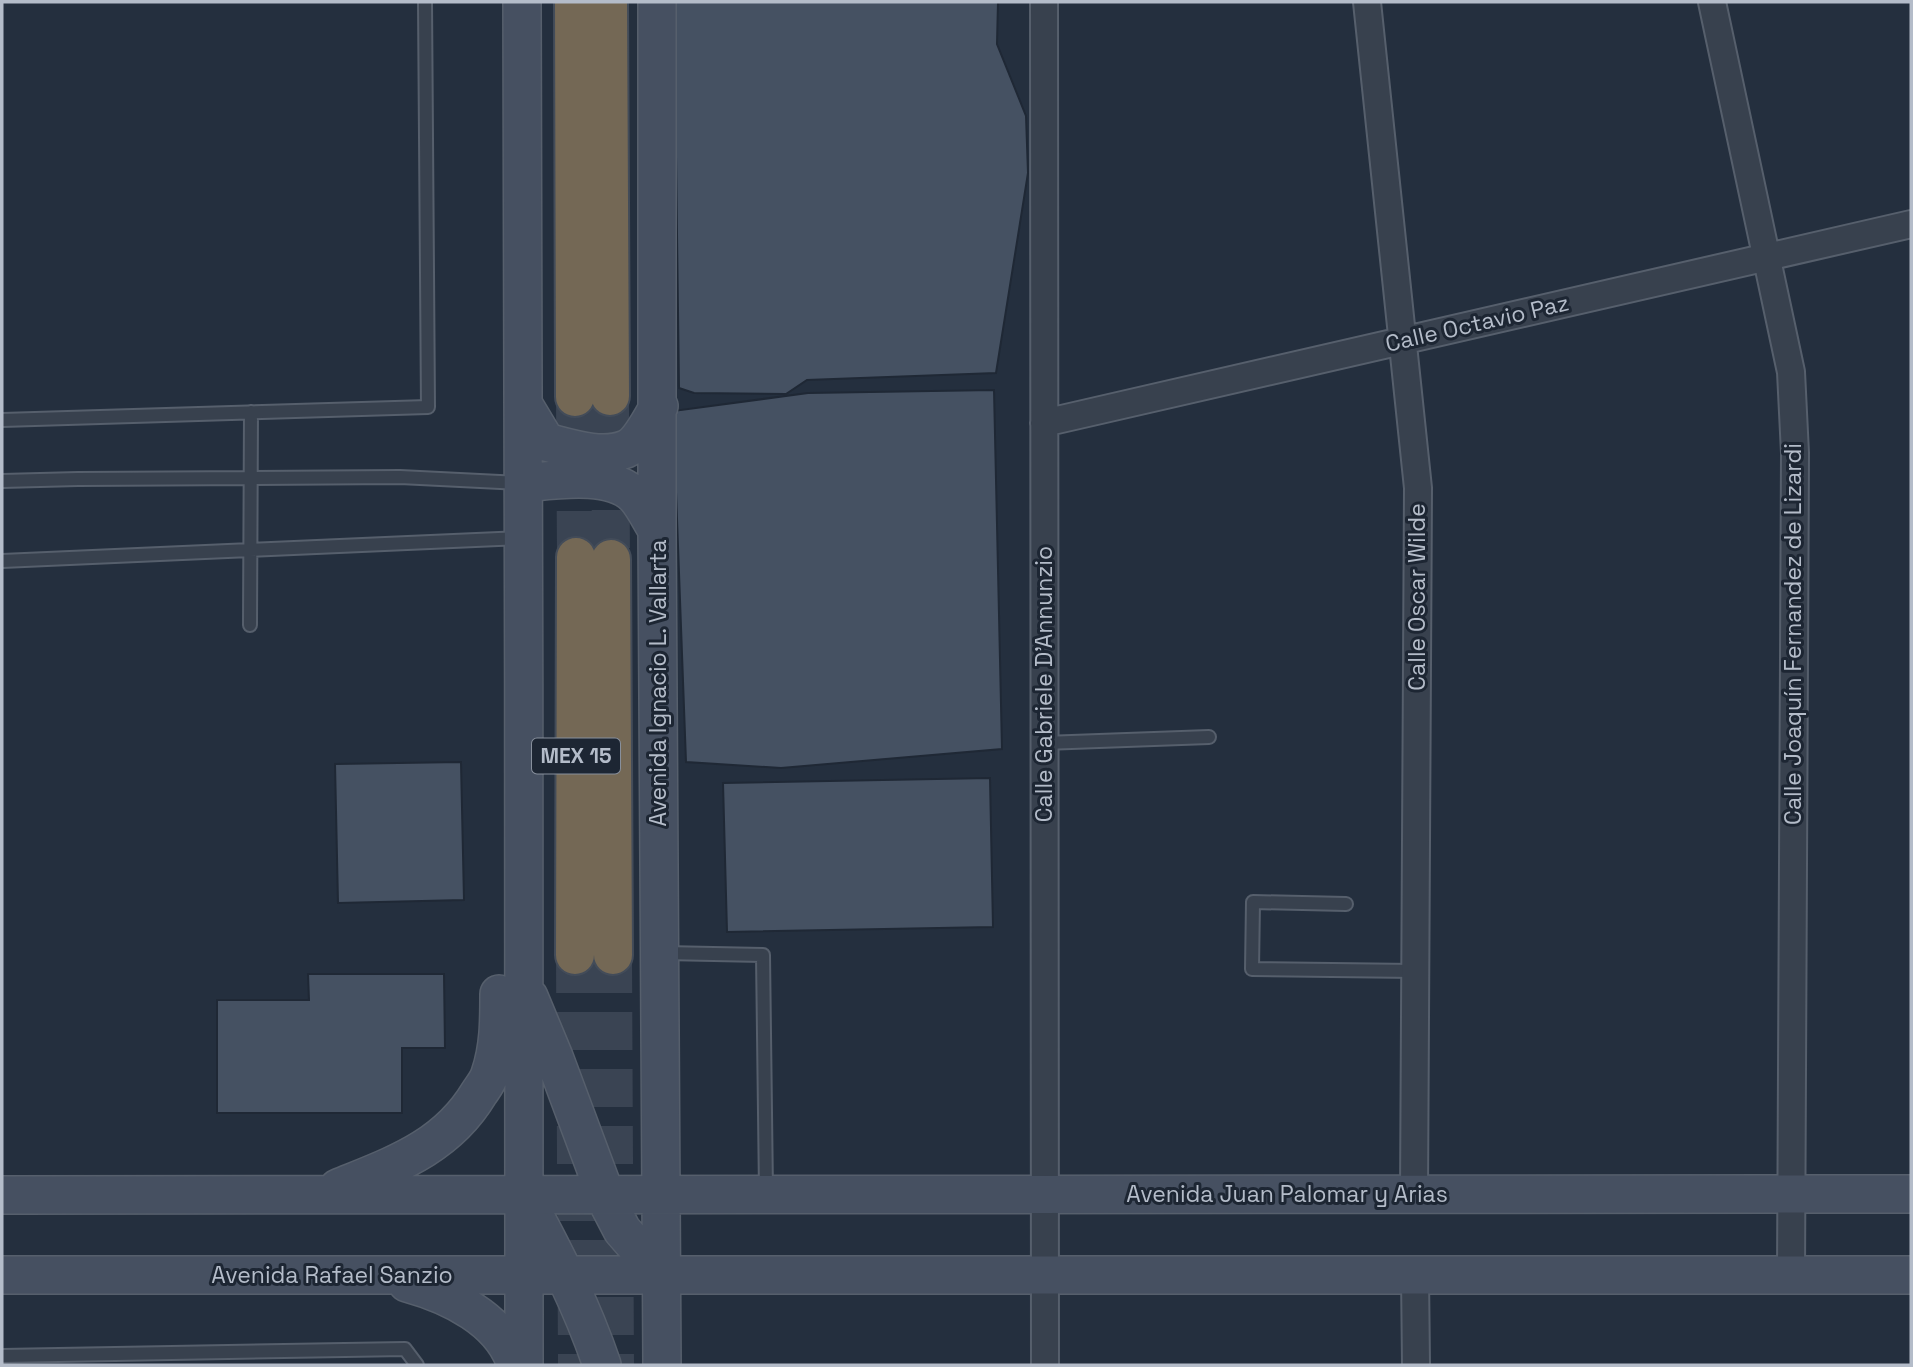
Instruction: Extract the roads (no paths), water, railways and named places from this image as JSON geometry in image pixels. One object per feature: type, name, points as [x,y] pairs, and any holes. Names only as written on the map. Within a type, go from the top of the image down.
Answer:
[{"type":"highway","points":[[574,2],[592,397],[608,2]]},
{"type":"highway","name":"Avenida Ignacio L. Vallarta","points":[[575,955],[594,558],[613,955]]},
{"type":"main road","points":[[522,2],[525,407],[522,980],[524,1365]]},
{"type":"main road","name":"Avenida Ignacio L. Vallarta","points":[[657,2],[662,1365]]},
{"type":"main road","points":[[525,407],[546,442],[591,454],[627,449],[645,430],[659,406]]},
{"type":"main road","points":[[524,483],[565,479],[604,480],[635,495],[657,530]]},
{"type":"main road","points":[[324,1194],[395,1165],[431,1145],[466,1115],[490,1076],[499,1030],[499,880],[523,761]]},
{"type":"main road","points":[[522,980],[621,1230],[662,1276],[1911,1275]]},
{"type":"main road","name":"Avenida Juan Palomar y Arias","points":[[662,1195],[1911,1194]]},
{"type":"main road","points":[[2,1195],[662,1195]]},
{"type":"main road","points":[[523,1195],[566,1275],[602,1365]]},
{"type":"main road","name":"Avenida Rafael Sanzio","points":[[2,1275],[662,1276]]},
{"type":"main road","points":[[376,1275],[420,1287],[460,1304],[491,1326],[513,1356],[516,1365]]},
{"type":"street","name":"Calle Gabriele D'Annunzio","points":[[1044,2],[1045,1365]]},
{"type":"street","name":"Calle Oscar Wilde","points":[[1367,2],[1418,488],[1414,1194]]},
{"type":"street","name":"Calle Joaquín Fernandez de Lizardi","points":[[1712,2],[1791,372],[1795,453],[1791,1275]]},
{"type":"street","name":"Calle Octavio Paz","points":[[1044,423],[1911,224]]},
{"type":"street","points":[[1415,1275],[1416,1365]]},
{"type":"lane","points":[[2,420],[428,407],[425,2]]},
{"type":"lane","points":[[250,625],[251,412]]},
{"type":"lane","points":[[2,481],[400,477],[524,483]]},
{"type":"lane","points":[[2,561],[525,538]]},
{"type":"lane","points":[[1044,743],[1209,737]]},
{"type":"lane","points":[[1346,904],[1253,902],[1252,969],[1415,971]]},
{"type":"lane","points":[[660,953],[763,955],[766,1195]]},
{"type":"lane","points":[[2,1356],[405,1349],[417,1365]]},
{"type":"tunnel","points":[[610,396],[611,559]]},
{"type":"tunnel","points":[[575,397],[576,557]]},
{"type":"tunnel","points":[[575,955],[577,1365]]},
{"type":"tunnel","points":[[613,955],[615,1365]]}]
